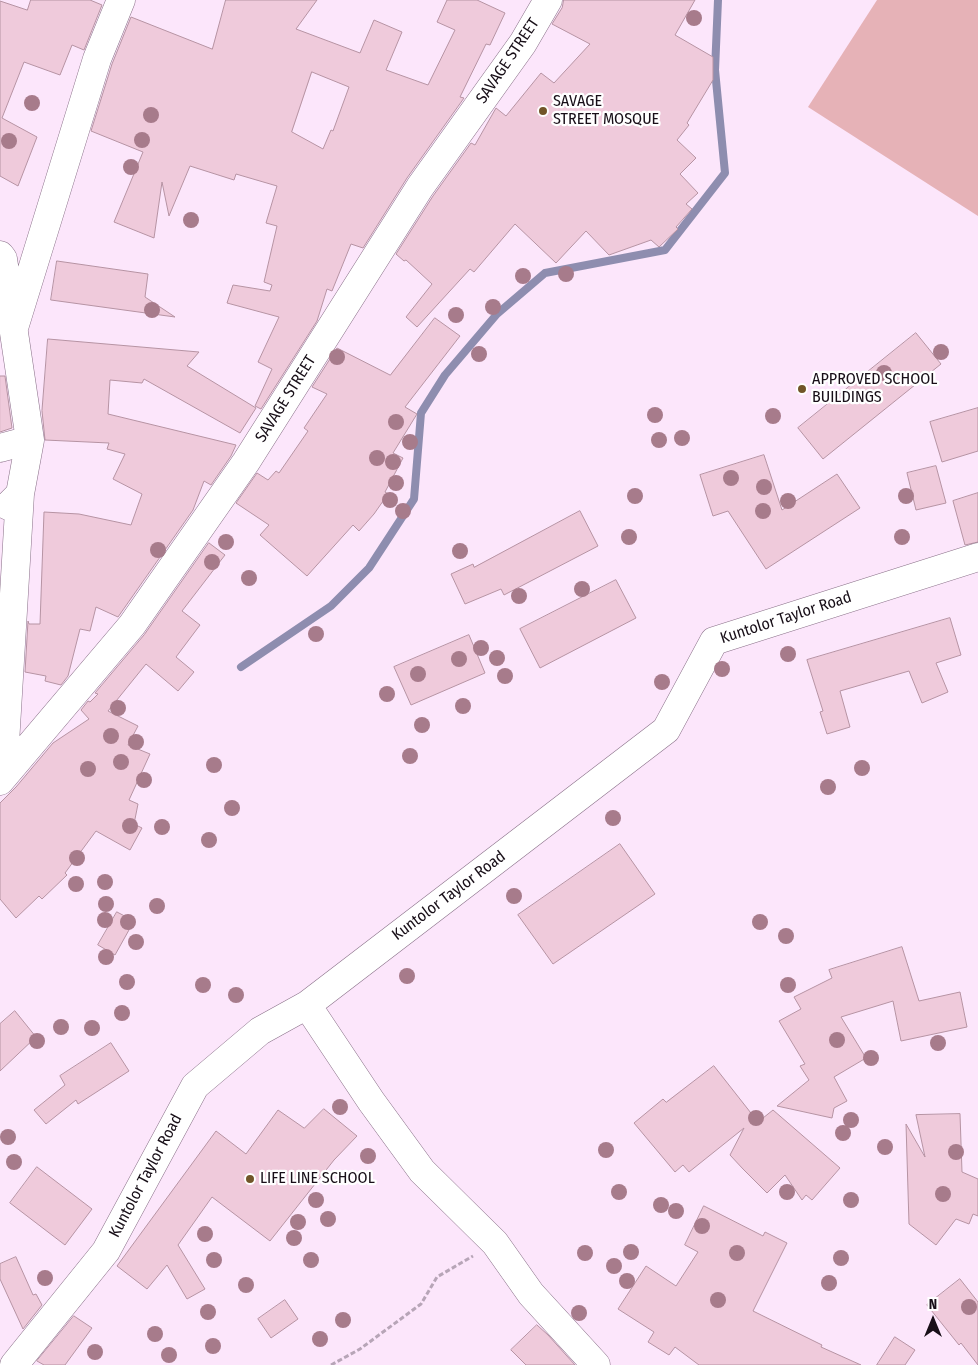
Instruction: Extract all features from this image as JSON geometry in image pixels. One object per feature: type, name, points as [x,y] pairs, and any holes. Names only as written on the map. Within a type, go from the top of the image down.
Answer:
[{"type":"street","points":[[14,328],[97,59],[120,0]]},
{"type":"street","name":"SAVAGE STREET","points":[[2,779],[132,625],[235,478],[420,187],[523,43],[548,0]]},
{"type":"street","points":[[0,254],[3,258],[30,440],[20,494],[2,779]]},
{"type":"street","points":[[0,448],[30,440]]},
{"type":"street","points":[[0,515],[20,494]]},
{"type":"street","name":"Kuntolor Taylor Road","points":[[14,1365],[106,1251],[195,1086],[260,1031],[307,1005],[666,730],[714,641],[978,557]]},
{"type":"street","points":[[307,1005],[371,1101],[422,1171],[495,1242],[531,1294],[596,1365]]},
{"type":"path","points":[[330,1365],[360,1349],[421,1304],[437,1277],[495,1242]]},
{"type":"shaded area","points":[[877,0],[978,0],[978,216],[808,107]]},
{"type":"building","points":[[31,0],[90,0],[102,5],[84,50],[72,45],[60,75],[24,62],[2,118],[37,137],[18,186],[0,176],[0,1],[27,10]]},
{"type":"building","points":[[226,0],[317,0],[296,29],[360,53],[374,20],[402,32],[386,70],[428,85],[455,30],[437,22],[447,0],[477,0],[505,13],[490,45],[486,44],[460,97],[464,98],[407,178],[363,248],[351,244],[332,291],[327,289],[317,321],[261,409],[255,406],[272,369],[258,362],[279,317],[227,303],[233,285],[270,291],[272,285],[264,282],[277,226],[266,223],[277,186],[236,174],[234,180],[190,166],[169,216],[162,182],[154,238],[114,222],[143,152],[91,131],[112,64],[131,17],[212,49]],"holes":[[[312,72],[349,87],[333,131],[331,130],[323,149],[292,132]]]},
{"type":"building","points":[[564,0],[695,0],[675,35],[713,57],[713,80],[687,123],[689,125],[677,140],[696,158],[680,174],[698,193],[686,204],[692,209],[676,227],[678,229],[659,247],[651,240],[609,255],[586,231],[556,263],[515,224],[474,272],[470,269],[417,327],[406,317],[432,284],[406,260],[404,261],[396,254],[433,196],[471,143],[475,145],[496,108],[506,116],[541,73],[554,83],[590,44],[552,24],[562,8]]},
{"type":"building","points":[[57,261],[148,274],[145,297],[175,317],[51,300]]},
{"type":"building","points":[[435,318],[460,336],[405,407],[417,414],[393,453],[403,458],[385,492],[388,494],[359,531],[353,525],[307,576],[260,535],[269,525],[236,503],[257,473],[268,480],[276,471],[279,473],[308,431],[304,428],[327,394],[312,387],[337,348],[390,375]]},
{"type":"building","points":[[916,333],[941,364],[823,459],[798,428]]},
{"type":"building","points":[[48,339],[199,352],[187,366],[256,408],[240,433],[144,379],[142,383],[110,380],[108,414],[236,445],[231,456],[211,485],[204,481],[193,510],[118,617],[96,607],[90,631],[80,629],[68,676],[61,685],[45,681],[46,676],[25,672],[28,621],[29,624],[40,624],[44,512],[79,514],[131,525],[142,494],[113,479],[125,454],[107,449],[109,443],[45,440],[42,411]]},
{"type":"building","points":[[0,376],[5,376],[12,428],[0,432]]},
{"type":"building","points":[[978,408],[978,451],[942,462],[930,422]]},
{"type":"building","points":[[764,455],[782,510],[837,474],[860,508],[766,569],[728,511],[713,516],[700,475]]},
{"type":"building","points":[[936,466],[946,503],[916,510],[907,473]]},
{"type":"building","points":[[978,493],[978,542],[965,545],[953,501]]},
{"type":"building","points":[[580,511],[598,546],[504,595],[501,589],[465,604],[451,574],[473,564],[474,567]]},
{"type":"building","points":[[209,543],[225,555],[182,611],[200,625],[176,657],[194,672],[178,691],[146,664],[108,711],[138,726],[128,745],[150,754],[129,800],[138,804],[134,824],[142,828],[130,850],[96,831],[65,873],[67,875],[42,899],[39,896],[16,918],[0,899],[0,803],[53,743],[89,719],[81,710],[88,701],[90,702],[98,694],[95,693],[144,635]]},
{"type":"building","points":[[616,580],[636,618],[540,668],[520,629]]},
{"type":"building","points":[[950,618],[961,655],[936,663],[948,692],[922,703],[909,671],[840,691],[850,727],[827,734],[820,712],[823,711],[807,660]]},
{"type":"building","points":[[469,635],[485,673],[411,705],[394,667]]},
{"type":"building","points":[[620,844],[655,894],[553,964],[518,915]]},
{"type":"building","points":[[117,912],[134,921],[115,955],[98,945]]},
{"type":"building","points":[[902,947],[919,1001],[960,992],[967,1027],[901,1041],[893,1001],[841,1017],[866,1058],[834,1077],[847,1101],[834,1108],[832,1118],[777,1106],[809,1080],[800,1066],[805,1064],[779,1021],[801,1009],[794,997],[832,978],[829,970]]},
{"type":"building","points":[[15,1011],[36,1037],[0,1071],[0,1024]]},
{"type":"building","points":[[111,1043],[129,1071],[78,1104],[76,1100],[46,1124],[34,1110],[65,1085],[60,1076]]},
{"type":"building","points":[[714,1066],[758,1122],[773,1110],[840,1168],[812,1200],[806,1195],[802,1200],[785,1175],[767,1193],[743,1169],[730,1155],[744,1128],[689,1172],[683,1165],[675,1172],[634,1123],[663,1099],[666,1102]]},
{"type":"building","name":"LIFE LINE SCHOOL","points":[[324,1109],[357,1136],[334,1160],[270,1241],[212,1197],[178,1245],[205,1289],[187,1299],[167,1265],[147,1289],[117,1266],[216,1131],[246,1154],[278,1110],[304,1128]]},
{"type":"building","points":[[960,1114],[962,1172],[978,1179],[978,1216],[973,1214],[969,1224],[956,1219],[936,1245],[909,1224],[906,1124],[925,1157],[916,1115]]},
{"type":"building","points":[[37,1167],[92,1209],[65,1245],[10,1203]]},
{"type":"building","points":[[704,1206],[763,1236],[765,1232],[787,1243],[753,1311],[822,1345],[821,1347],[861,1365],[699,1365],[675,1347],[669,1355],[648,1342],[654,1332],[618,1309],[646,1266],[676,1286],[698,1252],[685,1245]]},
{"type":"building","points":[[16,1257],[33,1295],[36,1294],[42,1305],[23,1329],[0,1279],[0,1264]]},
{"type":"building","points":[[960,1279],[978,1302],[978,1365],[961,1343],[959,1345],[927,1305]]},
{"type":"building","points":[[285,1300],[298,1319],[271,1338],[258,1319]]},
{"type":"building","points":[[74,1316],[92,1328],[65,1365],[44,1365],[37,1361]]},
{"type":"building","points":[[537,1325],[575,1365],[526,1365],[511,1350]]},
{"type":"building","points":[[895,1337],[915,1350],[905,1365],[877,1365]]},
{"type":"waterway","points":[[241,667],[331,606],[369,568],[414,499],[421,413],[445,375],[497,314],[545,273],[665,250],[725,173],[715,70],[718,0]]},
{"type":"place","name":"SAVAGE STREET MOSQUE","points":[[543,111]]},
{"type":"place","name":"APPROVED SCHOOL BUILDINGS","points":[[802,389]]},
{"type":"place","name":"LIFE LINE SCHOOL","points":[[250,1179]]}]
